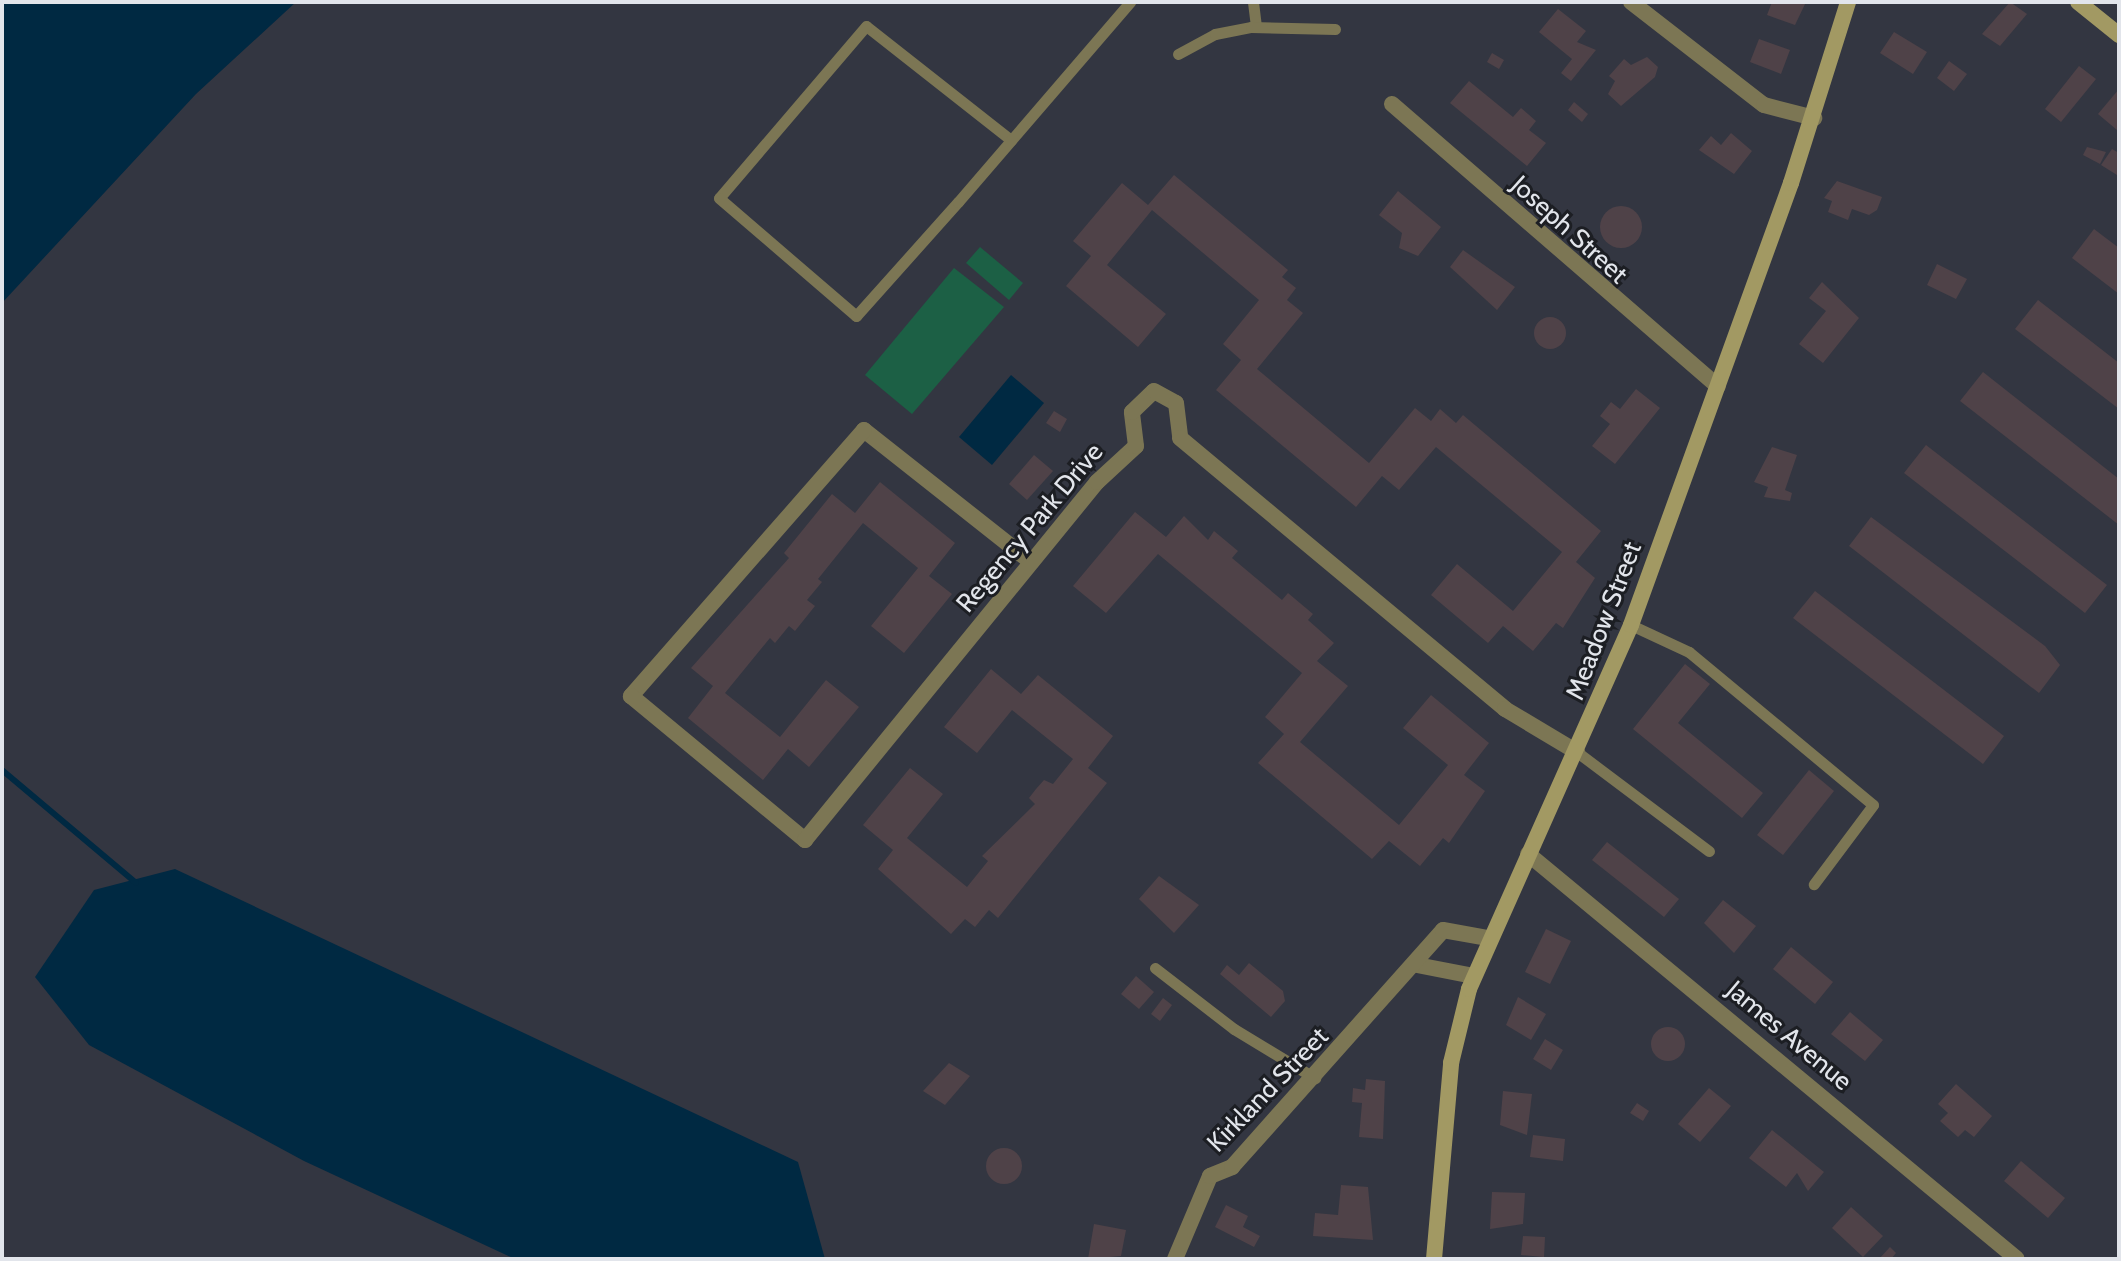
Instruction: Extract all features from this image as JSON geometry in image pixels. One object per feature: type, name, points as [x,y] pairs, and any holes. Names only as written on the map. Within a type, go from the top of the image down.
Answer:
[{"type":"street","points":[[1631,2],[1764,105],[1814,118]]},
{"type":"street","name":"Meadow Street","points":[[1434,1259],[1451,1063],[1473,976],[1577,752],[1631,625],[1814,118],[1848,2]]},
{"type":"street","points":[[2078,2],[2119,35]]},
{"type":"street","name":"Joseph Street","points":[[1392,104],[1718,386]]},
{"type":"street","name":"Regency Park Drive","points":[[1031,562],[864,430],[631,696],[805,840],[1031,562],[1136,446],[1130,419],[1148,392],[1176,403],[1180,438],[1505,709],[1577,752]]},
{"type":"street","name":"James Avenue","points":[[1528,854],[2016,1258]]},
{"type":"street","name":"Kirkland Street","points":[[1175,1259],[1210,1176],[1232,1167],[1417,965],[1443,930],[1488,938]]},
{"type":"street","points":[[1417,965],[1473,976]]},
{"type":"lane","points":[[1011,140],[866,26],[719,198],[856,316],[1011,140],[1130,2]]},
{"type":"lane","points":[[1253,2],[1256,27]]},
{"type":"lane","points":[[1178,54],[1215,34],[1256,27],[1335,29]]},
{"type":"lane","points":[[1631,625],[1689,652],[1873,805],[1814,884]]},
{"type":"lane","points":[[1577,752],[1709,851]]},
{"type":"lane","points":[[1155,968],[1234,1029],[1315,1078]]},
{"type":"green space","points":[[980,247],[1023,283],[1009,300],[966,263]]},
{"type":"green space","points":[[954,268],[1004,307],[912,414],[865,375]]},
{"type":"water","points":[[2,2],[296,2],[196,94],[2,303]]},
{"type":"water","points":[[1011,375],[1044,403],[992,465],[959,437]]},
{"type":"water","points":[[175,869],[798,1162],[825,1259],[515,1259],[304,1161],[89,1045],[35,977],[94,890]]},
{"type":"building","points":[[1772,2],[1806,2],[1795,25],[1767,15]]},
{"type":"building","points":[[2010,2],[2027,14],[2000,46],[1982,34]]},
{"type":"building","points":[[1558,9],[1586,31],[1577,42],[1596,50],[1571,81],[1561,73],[1572,59],[1539,32]]},
{"type":"building","points":[[1894,32],[1927,52],[1913,74],[1880,53]]},
{"type":"building","points":[[1759,39],[1790,50],[1781,74],[1750,62]]},
{"type":"building","points":[[1492,53],[1504,60],[1499,69],[1487,62]]},
{"type":"building","points":[[1647,57],[1658,67],[1655,77],[1621,106],[1608,94],[1615,81],[1609,76],[1624,59],[1631,65]]},
{"type":"building","points":[[1949,61],[1967,74],[1954,91],[1937,78]]},
{"type":"building","points":[[2079,66],[2096,79],[2061,122],[2045,109]]},
{"type":"building","points":[[1469,81],[1513,117],[1521,108],[1536,121],[1529,130],[1546,143],[1527,166],[1450,103]]},
{"type":"building","points":[[2119,89],[2119,128],[2117,130],[2098,114]]},
{"type":"building","points":[[1574,102],[1588,114],[1582,122],[1568,110]]},
{"type":"building","points":[[1731,133],[1752,151],[1734,174],[1699,150],[1711,136],[1721,145]]},
{"type":"building","points":[[2087,147],[2106,152],[2100,164],[2083,155]]},
{"type":"building","points":[[2112,149],[2119,153],[2117,175],[2101,165]]},
{"type":"building","points":[[1174,175],[1288,270],[1282,277],[1296,288],[1287,300],[1303,313],[1257,369],[1369,463],[1415,408],[1431,421],[1440,409],[1456,423],[1463,415],[1601,531],[1576,562],[1595,578],[1563,628],[1556,623],[1533,651],[1503,626],[1488,643],[1431,595],[1457,564],[1513,611],[1562,552],[1436,447],[1399,490],[1382,476],[1356,507],[1216,390],[1241,360],[1223,344],[1259,300],[1152,210],[1107,265],[1166,314],[1138,347],[1066,286],[1091,256],[1073,241],[1122,183],[1148,205]]},
{"type":"building","points":[[1837,181],[1882,197],[1877,210],[1869,215],[1852,209],[1848,220],[1828,212],[1832,201],[1824,198]]},
{"type":"building","points":[[1398,191],[1441,227],[1418,256],[1399,248],[1402,233],[1379,215]]},
{"type":"building","points":[[1621,206],[1635,213],[1642,227],[1635,241],[1621,248],[1607,241],[1600,227],[1607,213]]},
{"type":"building","points":[[2094,229],[2119,248],[2119,294],[2072,258]]},
{"type":"building","points":[[1463,250],[1515,287],[1497,310],[1450,267]]},
{"type":"building","points":[[1937,264],[1967,279],[1956,299],[1927,285]]},
{"type":"building","points":[[1822,282],[1859,318],[1823,363],[1799,344],[1826,311],[1809,298]]},
{"type":"building","points":[[2038,300],[2119,363],[2119,409],[2015,329]]},
{"type":"building","points":[[1550,317],[1561,322],[1566,333],[1561,344],[1550,349],[1539,344],[1534,333],[1539,322]]},
{"type":"building","points":[[1983,372],[2119,479],[2119,525],[1960,401]]},
{"type":"building","points":[[1636,389],[1660,408],[1615,464],[1592,446],[1610,424],[1600,416],[1611,402],[1620,409]]},
{"type":"building","points":[[1054,411],[1067,419],[1060,432],[1046,423]]},
{"type":"building","points":[[1926,445],[2107,585],[2085,613],[1904,473]]},
{"type":"building","points":[[1772,447],[1797,455],[1785,490],[1792,493],[1790,501],[1764,497],[1768,487],[1754,482]]},
{"type":"building","points":[[1034,455],[1053,471],[1027,500],[1009,484]]},
{"type":"building","points":[[880,482],[955,543],[929,576],[952,594],[904,653],[871,626],[918,568],[863,523],[818,579],[822,582],[807,600],[815,606],[795,631],[789,626],[775,643],[770,638],[725,693],[780,737],[826,680],[859,707],[809,767],[788,749],[763,780],[688,718],[713,686],[691,668],[789,558],[784,553],[832,494],[855,513]]},
{"type":"building","points":[[1135,512],[1166,537],[1184,516],[1208,540],[1214,531],[1238,551],[1232,558],[1282,600],[1288,593],[1313,614],[1308,620],[1334,643],[1317,661],[1348,686],[1300,742],[1399,825],[1448,765],[1403,728],[1431,695],[1489,743],[1464,775],[1485,791],[1449,843],[1443,838],[1420,866],[1389,841],[1372,859],[1258,763],[1284,734],[1265,717],[1302,673],[1158,554],[1106,613],[1073,586]]},
{"type":"building","points":[[1871,517],[2045,646],[2060,665],[2039,693],[1849,546]]},
{"type":"building","points":[[1815,591],[2004,736],[1983,764],[1793,618]]},
{"type":"building","points":[[1685,664],[1710,684],[1678,723],[1763,793],[1742,818],[1633,729]]},
{"type":"building","points":[[991,669],[1021,694],[1038,675],[1113,736],[1088,768],[1107,783],[998,918],[989,910],[975,927],[965,919],[951,934],[878,869],[893,850],[863,825],[910,768],[943,794],[907,838],[967,887],[988,861],[982,856],[1035,804],[1029,798],[1036,789],[1044,780],[1053,784],[1073,759],[1012,710],[977,753],[944,727]]},
{"type":"building","points":[[1809,770],[1834,791],[1783,855],[1757,835]]},
{"type":"building","points":[[1607,842],[1679,899],[1664,917],[1592,860]]},
{"type":"building","points":[[1159,876],[1199,905],[1174,933],[1139,899]]},
{"type":"building","points":[[1723,900],[1756,926],[1734,953],[1704,923]]},
{"type":"building","points":[[1546,929],[1571,941],[1550,984],[1525,972]]},
{"type":"building","points":[[1791,947],[1833,982],[1815,1004],[1773,969]]},
{"type":"building","points":[[1249,963],[1283,991],[1285,1001],[1271,1017],[1220,974],[1227,965],[1239,975]]},
{"type":"building","points":[[1136,976],[1154,992],[1139,1009],[1121,994]]},
{"type":"building","points":[[1518,997],[1546,1014],[1531,1040],[1506,1025]]},
{"type":"building","points":[[1163,998],[1172,1005],[1160,1021],[1151,1014]]},
{"type":"building","points":[[1850,1012],[1883,1040],[1865,1061],[1831,1034]]},
{"type":"building","points":[[1668,1027],[1680,1032],[1685,1044],[1680,1056],[1668,1061],[1656,1056],[1651,1044],[1656,1032]]},
{"type":"building","points":[[1545,1039],[1563,1050],[1551,1070],[1533,1059]]},
{"type":"building","points":[[949,1063],[970,1076],[945,1105],[923,1091]]},
{"type":"building","points":[[1366,1079],[1385,1081],[1383,1139],[1359,1137],[1362,1103],[1352,1102],[1353,1088],[1365,1090]]},
{"type":"building","points":[[1956,1084],[1992,1116],[1974,1137],[1965,1130],[1958,1137],[1940,1121],[1948,1113],[1938,1104]]},
{"type":"building","points":[[1709,1088],[1731,1106],[1700,1142],[1678,1124]]},
{"type":"building","points":[[1503,1091],[1532,1094],[1527,1135],[1500,1125]]},
{"type":"building","points":[[1637,1103],[1649,1111],[1643,1121],[1630,1113]]},
{"type":"building","points":[[1772,1130],[1824,1172],[1808,1191],[1797,1173],[1786,1187],[1749,1158]]},
{"type":"building","points":[[1533,1135],[1565,1139],[1563,1161],[1530,1157]]},
{"type":"building","points":[[1004,1148],[1017,1153],[1022,1166],[1017,1179],[1004,1184],[991,1179],[986,1166],[991,1153]]},
{"type":"building","points":[[2021,1161],[2065,1198],[2048,1218],[2004,1181]]},
{"type":"building","points":[[1341,1185],[1368,1187],[1373,1240],[1313,1236],[1315,1213],[1338,1215]]},
{"type":"building","points":[[1492,1192],[1525,1193],[1523,1224],[1490,1229]]},
{"type":"building","points":[[1226,1205],[1248,1216],[1243,1227],[1260,1236],[1254,1247],[1215,1227]]},
{"type":"building","points":[[1851,1207],[1883,1236],[1863,1257],[1832,1228]]},
{"type":"building","points":[[1094,1224],[1126,1230],[1121,1256],[1088,1259]]},
{"type":"building","points":[[1523,1236],[1545,1237],[1544,1257],[1521,1255]]},
{"type":"building","points":[[1890,1247],[1896,1253],[1891,1259],[1879,1259]]},
{"type":"waterway","points":[[2,770],[136,883]]}]
